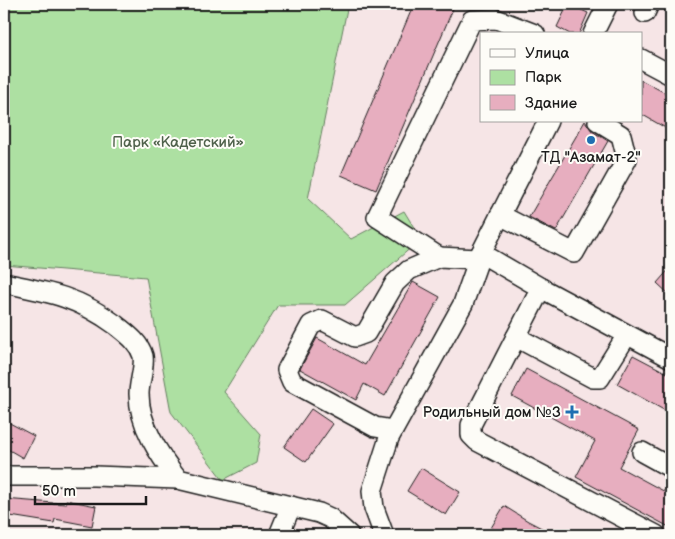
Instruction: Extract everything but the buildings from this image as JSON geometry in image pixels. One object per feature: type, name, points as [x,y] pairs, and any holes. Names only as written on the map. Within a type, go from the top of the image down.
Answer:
[{"type":"street","points":[[594,32],[608,4]]},
{"type":"street","points":[[439,257],[377,216],[472,20],[496,19],[530,32]]},
{"type":"street","points":[[642,59],[671,75]]},
{"type":"street","points":[[384,535],[374,508],[372,491],[393,430],[463,304],[479,256],[547,122]]},
{"type":"street","points":[[500,215],[574,254],[627,159],[621,135],[600,122]]},
{"type":"street","points":[[393,430],[375,427],[292,382],[287,370],[311,325],[322,320],[355,337],[366,333],[395,283],[409,270],[439,257],[479,256],[671,358]]},
{"type":"street","points":[[4,283],[67,297],[96,311],[131,336],[140,348],[144,359],[139,380],[139,399],[146,426],[159,455],[178,479]]},
{"type":"street","points":[[541,288],[471,425],[471,435],[477,441],[656,535]]},
{"type":"street","points":[[516,337],[593,378],[600,378],[627,335]]},
{"type":"street","points":[[642,452],[671,468]]},
{"type":"street","points":[[4,476],[94,476],[194,481],[319,513],[330,518],[349,535]]},
{"type":"street","points":[[279,535],[291,506]]},
{"type":"green space","name":"Парк «Кадетский»","points":[[4,4],[348,4],[308,199],[351,239],[404,211],[421,239],[345,305],[278,305],[224,392],[261,434],[256,463],[223,480],[171,412],[146,277],[4,265]]},
{"type":"place","name":"ТД \"Азамат-2\"","points":[[591,140]]},
{"type":"place","name":"Родильный дом №3","points":[[572,412]]}]
